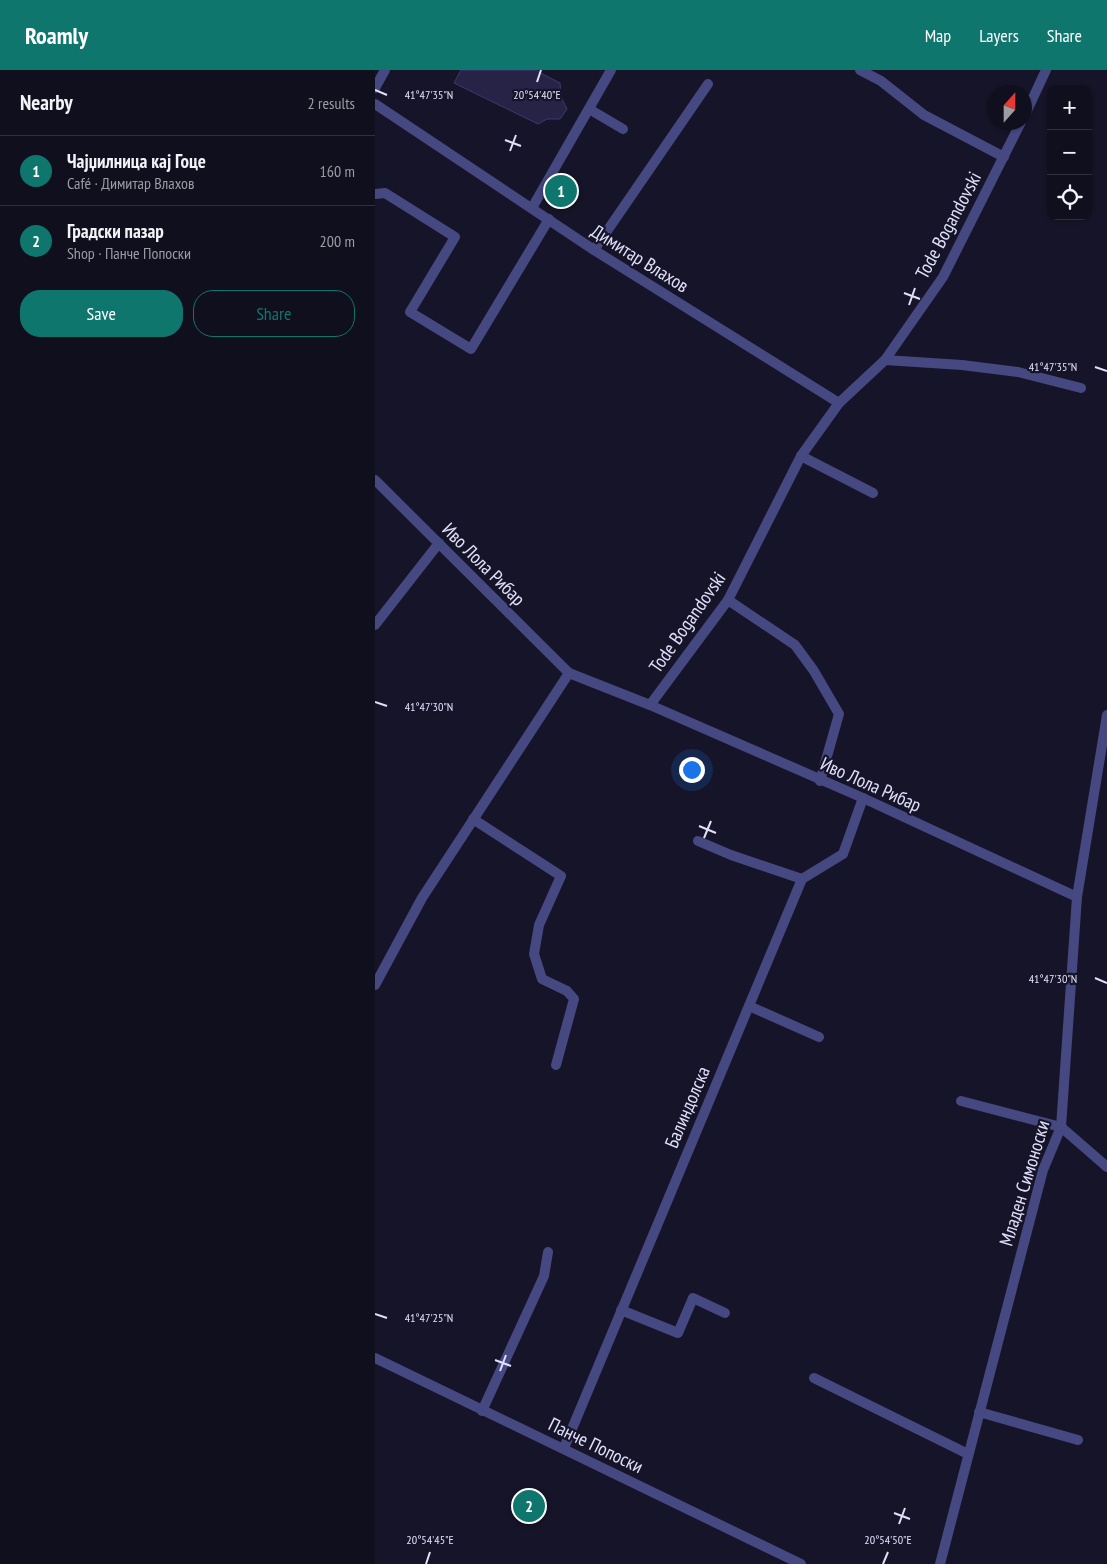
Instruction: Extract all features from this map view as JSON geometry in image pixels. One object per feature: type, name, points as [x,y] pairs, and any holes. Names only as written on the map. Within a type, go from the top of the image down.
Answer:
[{"type":"street","points":[[375,88],[385,70]]},
{"type":"street","points":[[532,208],[611,70]]},
{"type":"street","points":[[860,70],[881,81],[924,115],[1004,158]]},
{"type":"street","points":[[1032,100],[1046,70]]},
{"type":"street","points":[[595,250],[708,84]]},
{"type":"street","name":"Димитар Влахов","points":[[375,104],[595,250],[839,404]]},
{"type":"street","points":[[589,109],[623,129]]},
{"type":"street","name":"Tode Bogandovski","points":[[650,705],[728,600],[801,456],[839,404],[885,360],[943,277],[1017,130]]},
{"type":"street","points":[[375,194],[385,194],[455,237],[411,312],[471,349],[549,219]]},
{"type":"street","points":[[885,360],[962,365],[1018,372],[1081,388]]},
{"type":"street","points":[[801,456],[873,493]]},
{"type":"street","name":"Иво Лола Рибар","points":[[375,480],[569,673]]},
{"type":"street","points":[[375,625],[379,613],[439,544]]},
{"type":"street","points":[[728,600],[795,645],[814,671],[839,714],[820,781]]},
{"type":"street","points":[[375,985],[422,898],[569,673],[650,705]]},
{"type":"street","name":"Иво Лола Рибар","points":[[650,705],[820,781],[863,798],[1077,897]]},
{"type":"street","name":"Младен Симоноски","points":[[940,1564],[1043,1170],[1061,1127],[1077,897],[1107,715]]},
{"type":"street","points":[[698,841],[731,855],[802,880],[843,854],[863,798]]},
{"type":"street","points":[[473,819],[561,876],[539,925],[534,954],[542,978],[567,991],[574,999],[555,1065]]},
{"type":"street","name":"Балиндолска","points":[[564,1448],[802,880]]},
{"type":"street","points":[[749,1006],[819,1037]]},
{"type":"street","points":[[961,1101],[1061,1127],[1107,1167]]},
{"type":"street","points":[[482,1411],[544,1276],[548,1252]]},
{"type":"street","points":[[621,1310],[677,1333],[693,1298],[725,1313]]},
{"type":"street","name":"Панче Попоски","points":[[375,1358],[801,1564]]},
{"type":"street","points":[[815,1378],[968,1454]]},
{"type":"street","points":[[979,1412],[1077,1440]]},
{"type":"building","points":[[461,70],[535,70],[560,83],[561,97],[567,109],[560,119],[547,119],[538,124],[454,83]]},
{"type":"place","name":"Чајџилница кај Гоце","points":[[561,191]]},
{"type":"place","name":"Градски пазар","points":[[529,1506]]}]
